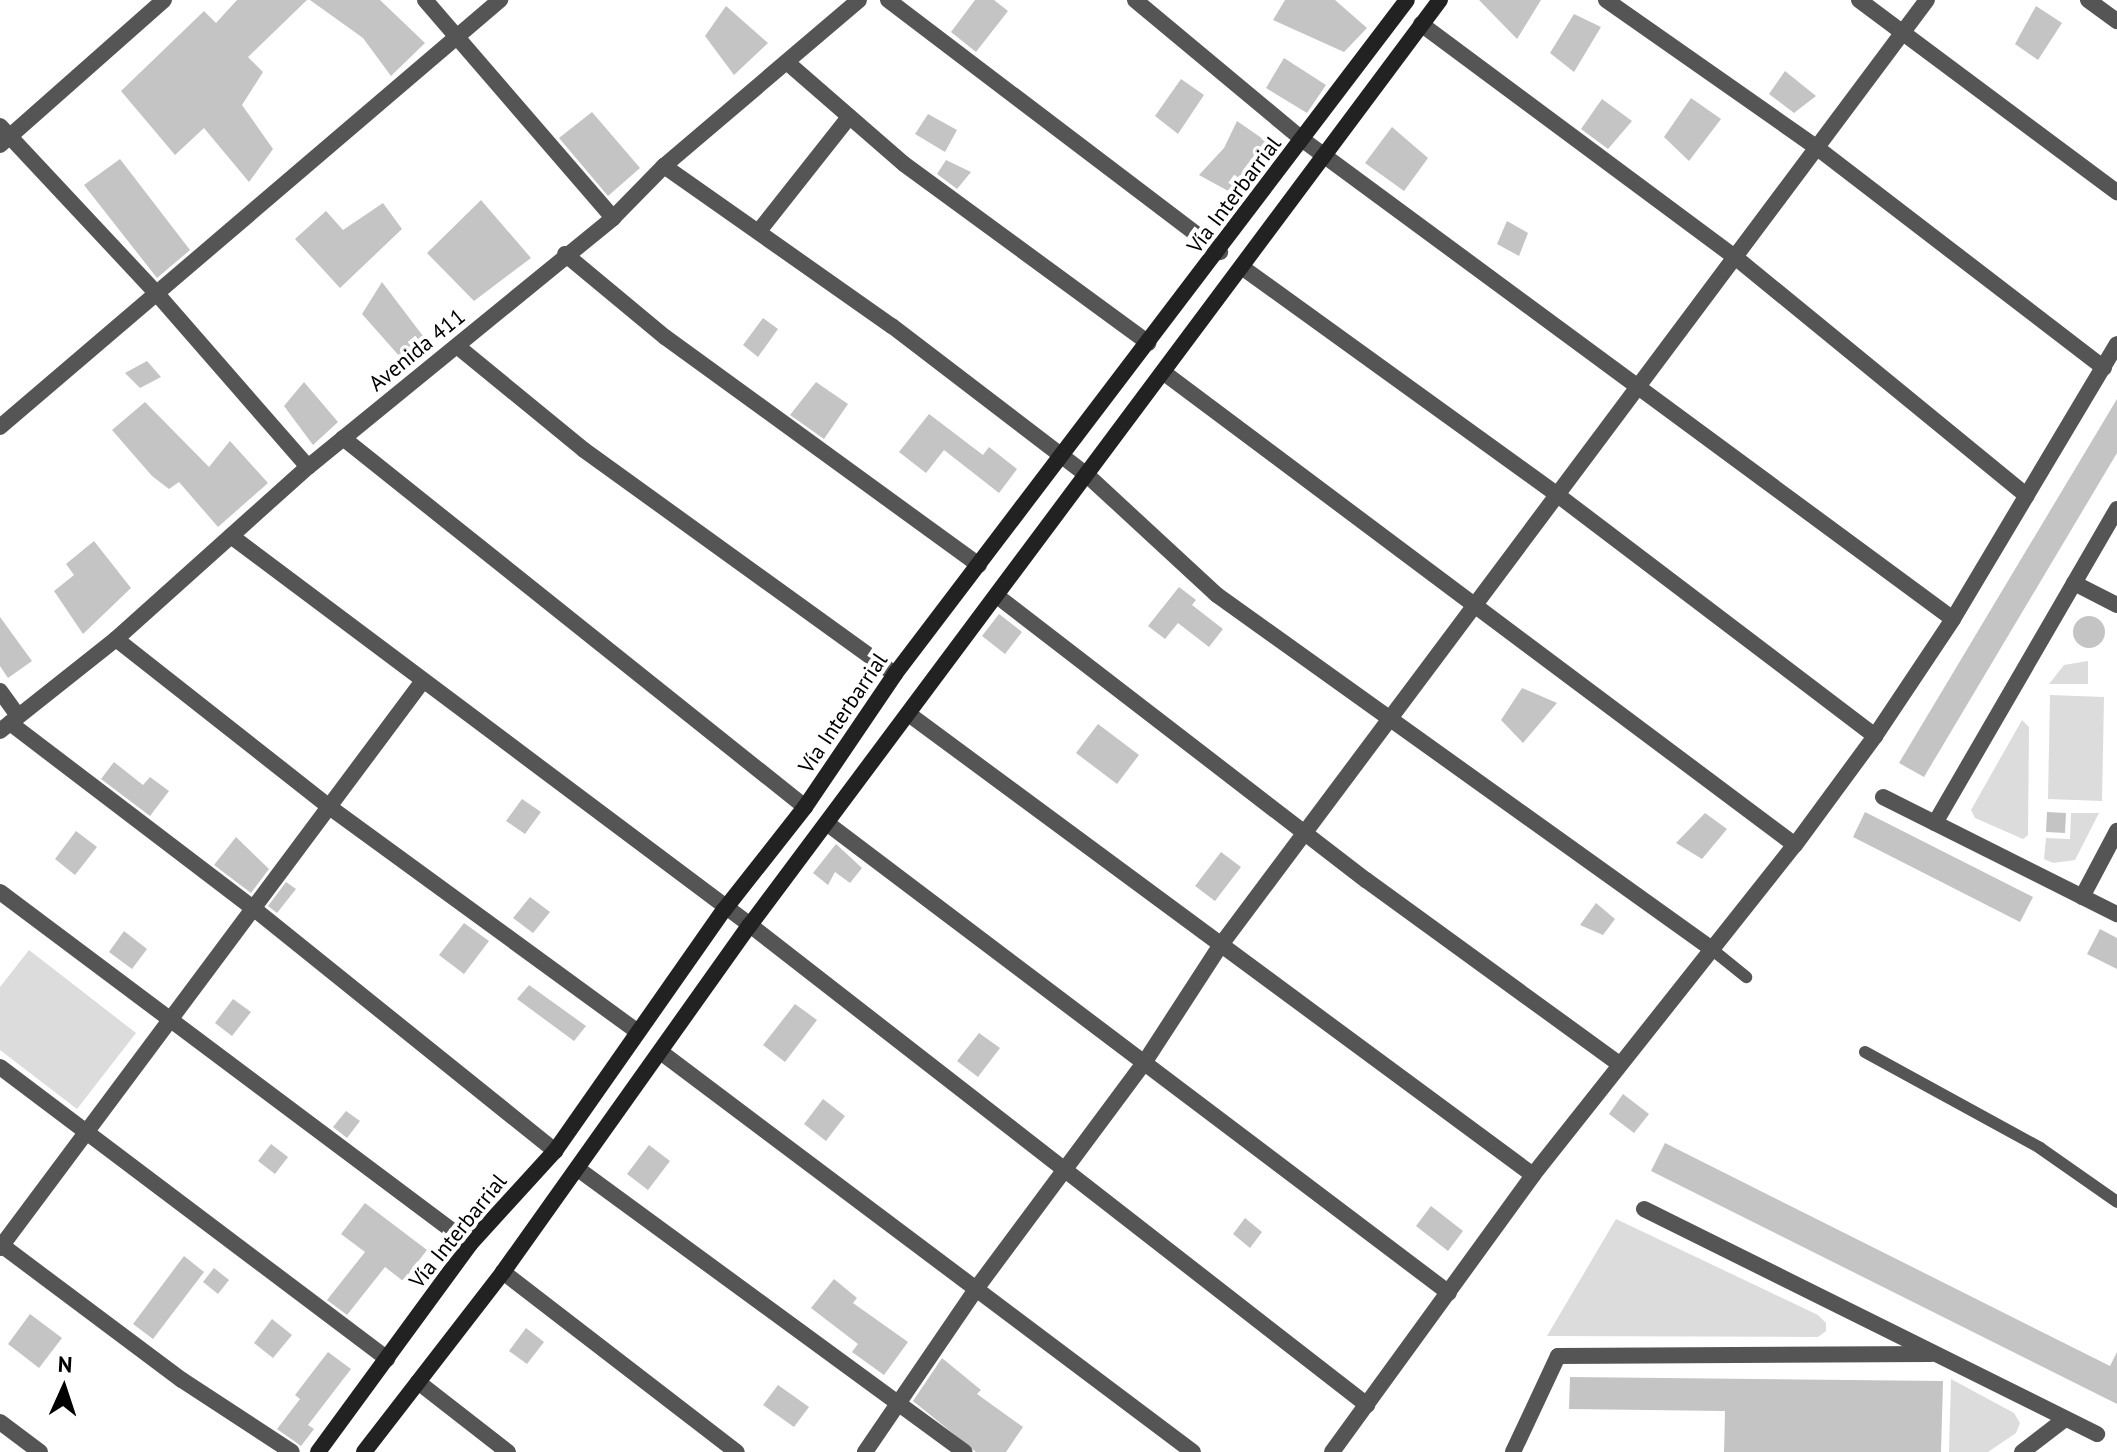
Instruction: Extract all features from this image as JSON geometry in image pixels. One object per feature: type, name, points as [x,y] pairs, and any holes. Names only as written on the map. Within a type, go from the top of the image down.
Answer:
[{"type":"main road","points":[[364,1452],[503,1272],[662,1053],[750,925],[910,715],[1440,0]]},
{"type":"main road","name":"Vía Interbarrial","points":[[318,1452],[470,1244],[555,1151],[724,910],[805,807],[895,674],[1060,455],[1220,252],[1400,3]]},
{"type":"street","points":[[164,0],[3,137],[158,295],[308,467]]},
{"type":"street","points":[[425,0],[613,218]]},
{"type":"street","points":[[0,427],[158,295],[398,82],[460,37],[500,0]]},
{"type":"street","name":"Avenida 411","points":[[9,723],[116,639],[308,467],[565,254],[613,218],[664,166],[789,64],[859,0]]},
{"type":"street","points":[[888,0],[1220,252]]},
{"type":"street","points":[[1135,0],[1303,140],[1637,383],[1953,619]]},
{"type":"street","points":[[1606,0],[1816,147],[2104,368]]},
{"type":"street","points":[[1859,0],[2117,192]]},
{"type":"street","points":[[865,1452],[900,1405],[976,1289],[1146,1060],[1220,946],[1637,383],[1927,0]]},
{"type":"street","points":[[2088,0],[2117,21]]},
{"type":"street","points":[[1421,24],[1735,257],[2027,496]]},
{"type":"street","points":[[789,64],[904,164],[1149,343]]},
{"type":"street","points":[[759,231],[849,117]]},
{"type":"street","points":[[664,166],[759,231],[1087,475],[1217,595],[1387,720],[1709,947]]},
{"type":"street","points":[[565,254],[665,337],[979,565]]},
{"type":"street","points":[[1243,268],[1555,493],[1875,736]]},
{"type":"street","points":[[1332,1452],[1533,1175],[1709,947],[1795,845],[1875,736],[1953,619],[2117,344]]},
{"type":"street","points":[[457,346],[584,450],[895,674]]},
{"type":"street","points":[[1163,372],[1471,607],[1795,845]]},
{"type":"street","points":[[343,438],[805,807]]},
{"type":"street","points":[[1935,823],[2117,509]]},
{"type":"street","points":[[231,536],[724,910],[750,925],[1367,1405]]},
{"type":"street","points":[[2074,583],[2117,605]]},
{"type":"street","points":[[997,596],[1304,832],[1619,1064]]},
{"type":"street","points":[[116,639],[328,806],[637,1031]]},
{"type":"street","points":[[292,1452],[182,1380],[1,1246],[422,682]]},
{"type":"street","points":[[0,691],[9,723],[253,908],[555,1151]]},
{"type":"street","points":[[910,715],[1533,1175]]},
{"type":"street","points":[[1883,797],[2117,914]]},
{"type":"street","points":[[828,824],[1146,1060],[1449,1293]]},
{"type":"street","points":[[2082,897],[2117,831]]},
{"type":"street","points":[[0,892],[470,1244]]},
{"type":"street","points":[[662,1053],[1193,1452]]},
{"type":"street","points":[[0,1067],[387,1359]]},
{"type":"street","points":[[578,1169],[965,1452]]},
{"type":"street","points":[[1644,1209],[2097,1434]]},
{"type":"street","points":[[503,1272],[737,1452]]},
{"type":"street","points":[[1513,1452],[1558,1356],[1937,1354]]},
{"type":"street","points":[[418,1382],[508,1452]]},
{"type":"street","points":[[2022,1452],[2065,1419]]},
{"type":"street","points":[[0,1422],[40,1452]]},
{"type":"lane","points":[[1709,947],[1746,977]]},
{"type":"lane","points":[[1865,1052],[2040,1148],[2117,1202]]},
{"type":"shaded area","points":[[2088,661],[2088,684],[2049,684],[2064,665]]},
{"type":"shaded area","points":[[2050,695],[2104,697],[2102,801],[2048,799]]},
{"type":"shaded area","points":[[2022,720],[2029,727],[2028,835],[2023,839],[1975,818],[1971,810]]},
{"type":"shaded area","points":[[2071,813],[2099,813],[2075,860],[2053,863],[2044,859],[2046,838],[2070,839]]},
{"type":"shaded area","points":[[29,950],[136,1033],[77,1109],[0,1050],[0,987]]},
{"type":"shaded area","points":[[1616,1219],[1818,1315],[1826,1323],[1826,1331],[1818,1337],[1547,1336]]},
{"type":"shaded area","points":[[1951,1379],[2014,1413],[2020,1423],[2016,1433],[1988,1452],[1949,1452]]},
{"type":"building","points":[[237,0],[307,0],[248,57],[263,72],[242,105],[273,149],[249,182],[204,128],[175,155],[121,91],[204,11],[216,23]]},
{"type":"building","points":[[310,0],[380,0],[425,43],[391,76],[363,38]]},
{"type":"building","points":[[975,0],[994,0],[1008,11],[976,52],[951,32]]},
{"type":"building","points":[[1285,0],[1335,0],[1367,28],[1344,52],[1273,20]]},
{"type":"building","points":[[1479,0],[1541,0],[1517,39]]},
{"type":"building","points":[[726,6],[768,43],[734,75],[705,36]]},
{"type":"building","points":[[2036,6],[2062,23],[2038,60],[2015,44]]},
{"type":"building","points":[[1574,14],[1601,27],[1574,72],[1550,53]]},
{"type":"building","points":[[1284,58],[1326,85],[1307,113],[1266,88]]},
{"type":"building","points":[[1785,71],[1816,96],[1794,113],[1769,94]]},
{"type":"building","points":[[1181,79],[1204,95],[1178,134],[1155,116]]},
{"type":"building","points":[[1691,98],[1721,119],[1689,161],[1664,137]]},
{"type":"building","points":[[1602,99],[1632,121],[1608,149],[1581,129]]},
{"type":"building","points":[[592,112],[640,168],[608,196],[559,138]]},
{"type":"building","points":[[928,114],[957,130],[945,152],[915,134]]},
{"type":"building","points":[[1237,121],[1279,150],[1241,198],[1199,175],[1224,148]]},
{"type":"building","points":[[1392,127],[1428,158],[1404,191],[1365,163]]},
{"type":"building","points":[[120,159],[190,250],[157,278],[84,185]]},
{"type":"building","points":[[946,160],[971,172],[957,189],[937,174]]},
{"type":"building","points":[[481,200],[531,258],[474,301],[427,253]]},
{"type":"building","points":[[383,203],[402,229],[340,288],[295,239],[326,211],[343,230]]},
{"type":"building","points":[[1507,221],[1528,233],[1519,256],[1497,244]]},
{"type":"building","points":[[382,282],[426,340],[409,367],[362,314]]},
{"type":"building","points":[[763,318],[778,329],[758,357],[743,345]]},
{"type":"building","points":[[147,361],[161,377],[140,388],[125,373]]},
{"type":"building","points":[[304,382],[338,422],[313,445],[284,406]]},
{"type":"building","points":[[816,382],[848,404],[824,439],[790,415]]},
{"type":"building","points":[[2117,399],[2117,453],[1924,777],[1899,763]]},
{"type":"building","points":[[145,402],[209,467],[230,441],[268,483],[218,527],[179,482],[169,489],[152,476],[112,430]]},
{"type":"building","points":[[929,414],[983,455],[989,447],[1017,469],[999,493],[944,450],[926,473],[899,452]]},
{"type":"building","points":[[94,541],[131,588],[83,634],[54,591],[74,575],[66,564]]},
{"type":"building","points":[[1179,587],[1196,600],[1192,605],[1223,629],[1209,647],[1178,623],[1165,639],[1148,626]]},
{"type":"building","points":[[999,614],[1022,632],[1005,654],[982,636]]},
{"type":"building","points":[[2089,616],[2100,621],[2105,632],[2100,643],[2089,648],[2078,643],[2073,632],[2078,621]]},
{"type":"building","points":[[0,617],[32,661],[8,678],[0,666]]},
{"type":"building","points":[[1522,688],[1557,703],[1523,743],[1501,720]]},
{"type":"building","points":[[1098,724],[1139,755],[1117,784],[1076,753]]},
{"type":"building","points":[[114,762],[143,785],[150,777],[169,791],[150,816],[101,779]]},
{"type":"building","points":[[522,799],[541,812],[525,834],[506,821]]},
{"type":"building","points":[[1865,812],[2033,897],[2020,922],[1853,837]]},
{"type":"building","points":[[2047,812],[2066,813],[2065,833],[2046,832]]},
{"type":"building","points":[[1705,813],[1727,829],[1702,859],[1676,843]]},
{"type":"building","points":[[76,831],[97,847],[75,875],[55,859]]},
{"type":"building","points":[[236,837],[269,869],[251,893],[214,865]]},
{"type":"building","points":[[836,844],[862,868],[850,883],[835,872],[828,885],[813,873]]},
{"type":"building","points":[[1221,852],[1241,867],[1215,901],[1195,886]]},
{"type":"building","points":[[286,882],[296,889],[277,913],[268,906]]},
{"type":"building","points":[[530,897],[550,912],[533,933],[513,918]]},
{"type":"building","points":[[1596,903],[1615,919],[1603,935],[1580,925]]},
{"type":"building","points":[[464,923],[489,941],[464,974],[439,955]]},
{"type":"building","points":[[2100,929],[2117,938],[2117,969],[2087,954]]},
{"type":"building","points":[[124,931],[147,949],[132,969],[109,952]]},
{"type":"building","points":[[529,985],[586,1026],[574,1041],[517,999]]},
{"type":"building","points":[[233,999],[251,1012],[232,1036],[215,1023]]},
{"type":"building","points":[[795,1004],[817,1020],[785,1062],[763,1045]]},
{"type":"building","points":[[979,1033],[1000,1048],[978,1077],[957,1061]]},
{"type":"building","points":[[1623,1094],[1649,1114],[1634,1133],[1609,1114]]},
{"type":"building","points":[[823,1099],[845,1116],[826,1141],[804,1124]]},
{"type":"building","points":[[346,1111],[360,1121],[347,1138],[333,1127]]},
{"type":"building","points":[[1665,1143],[2110,1366],[2117,1352],[2117,1404],[1651,1171]]},
{"type":"building","points":[[271,1144],[288,1157],[275,1174],[258,1161]]},
{"type":"building","points":[[649,1145],[670,1161],[648,1190],[627,1174]]},
{"type":"building","points":[[365,1203],[427,1250],[403,1281],[385,1267],[347,1315],[327,1300],[365,1252],[341,1234]]},
{"type":"building","points":[[1431,1206],[1463,1231],[1448,1251],[1416,1226]]},
{"type":"building","points":[[1245,1218],[1262,1232],[1250,1248],[1233,1234]]},
{"type":"building","points":[[184,1256],[204,1272],[153,1339],[133,1324]]},
{"type":"building","points":[[214,1268],[229,1280],[218,1294],[203,1282]]},
{"type":"building","points":[[834,1279],[857,1298],[853,1303],[908,1342],[884,1375],[852,1352],[858,1344],[811,1308]]},
{"type":"building","points":[[30,1314],[62,1338],[39,1368],[8,1344]]},
{"type":"building","points":[[272,1319],[292,1335],[273,1358],[254,1343]]},
{"type":"building","points":[[526,1328],[544,1342],[527,1364],[509,1351]]},
{"type":"building","points":[[328,1352],[351,1369],[308,1425],[314,1429],[301,1446],[277,1429],[300,1399],[295,1395]]},
{"type":"building","points":[[942,1358],[981,1390],[977,1394],[1023,1427],[1006,1452],[976,1452],[913,1401]]},
{"type":"building","points":[[1570,1377],[1943,1381],[1941,1452],[1724,1452],[1725,1411],[1569,1409]]},
{"type":"building","points":[[778,1385],[809,1407],[794,1427],[763,1405]]}]
